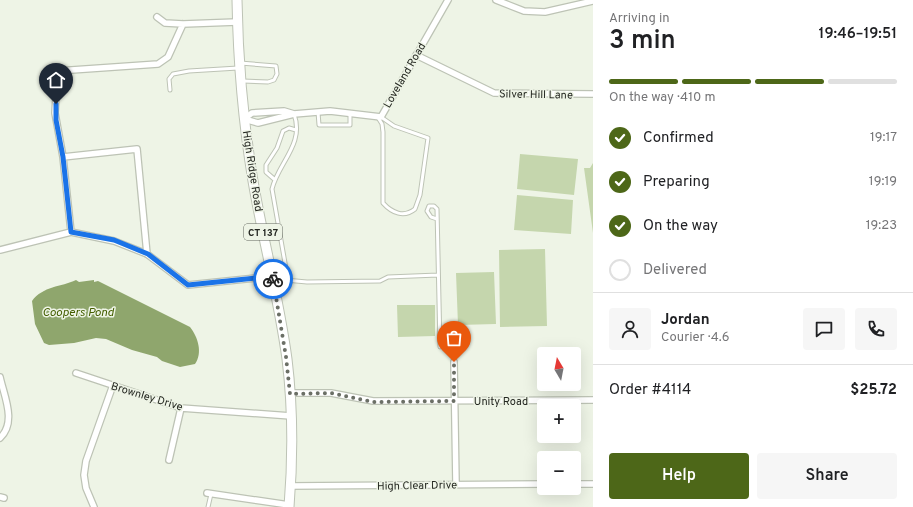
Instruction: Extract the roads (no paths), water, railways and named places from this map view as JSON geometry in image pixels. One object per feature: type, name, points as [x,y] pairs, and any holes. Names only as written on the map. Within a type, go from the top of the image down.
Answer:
[{"type":"main road","name":"High Ridge Road","points":[[237,0],[237,22],[244,119],[253,180],[273,279],[286,357],[290,394],[289,506]]},
{"type":"street","name":"Loveland Road","points":[[244,119],[258,123],[294,114],[318,112],[379,117],[448,0]]},
{"type":"street","points":[[496,0],[524,11],[545,12],[593,1]]},
{"type":"street","points":[[157,16],[165,23],[183,24],[237,22]]},
{"type":"street","points":[[57,71],[158,64],[168,57],[183,24]]},
{"type":"street","name":"Silver Hill Lane","points":[[416,55],[494,93],[593,94]]},
{"type":"street","points":[[56,96],[56,120],[63,157],[71,232]]},
{"type":"street","name":"Loveland Road","points":[[244,119],[257,112],[284,111],[294,114]]},
{"type":"street","points":[[63,157],[137,149],[148,254]]},
{"type":"street","points":[[0,250],[71,232],[114,240],[148,254],[188,285],[256,278],[273,279]]},
{"type":"street","points":[[454,362],[456,484]]},
{"type":"street","name":"Brownley Drive","points":[[76,373],[181,408],[291,416]]},
{"type":"street","points":[[0,377],[10,418],[7,428],[0,438]]},
{"type":"street","points":[[94,507],[86,488],[84,475],[86,461],[113,385]]},
{"type":"street","name":"Unity Road","points":[[290,394],[331,393],[373,402],[593,400]]},
{"type":"street","points":[[169,460],[181,408]]},
{"type":"street","name":"High Clear Drive","points":[[290,486],[537,484]]},
{"type":"street","points":[[581,484],[593,484]]},
{"type":"street","points":[[209,493],[289,506]]},
{"type":"lane","points":[[170,90],[169,79],[173,74],[240,65],[276,66],[277,74],[274,80],[268,82],[241,81]]},
{"type":"lane","points":[[318,112],[319,125],[350,125],[350,114]]},
{"type":"lane","points":[[288,280],[272,196],[274,179],[288,157],[294,144],[296,130],[294,114]]},
{"type":"lane","points":[[379,117],[394,126],[428,138],[420,195],[415,209],[406,214],[397,213],[383,203],[383,132],[379,117]]},
{"type":"lane","points":[[274,179],[266,172],[266,165],[277,148],[282,131],[289,128],[296,130]]},
{"type":"lane","points":[[437,219],[428,214],[427,211],[430,206],[437,208],[440,347]]},
{"type":"lane","points":[[273,279],[307,282],[380,281],[388,277],[438,275]]},
{"type":"lane","points":[[208,507],[209,493]]},
{"type":"water","name":"Coopers Pond","points":[[76,280],[79,282],[94,280],[94,282],[98,281],[190,327],[197,340],[199,350],[199,355],[195,364],[180,367],[162,361],[157,357],[132,350],[106,339],[96,338],[74,343],[49,345],[44,343],[35,324],[32,301],[41,292]]}]
